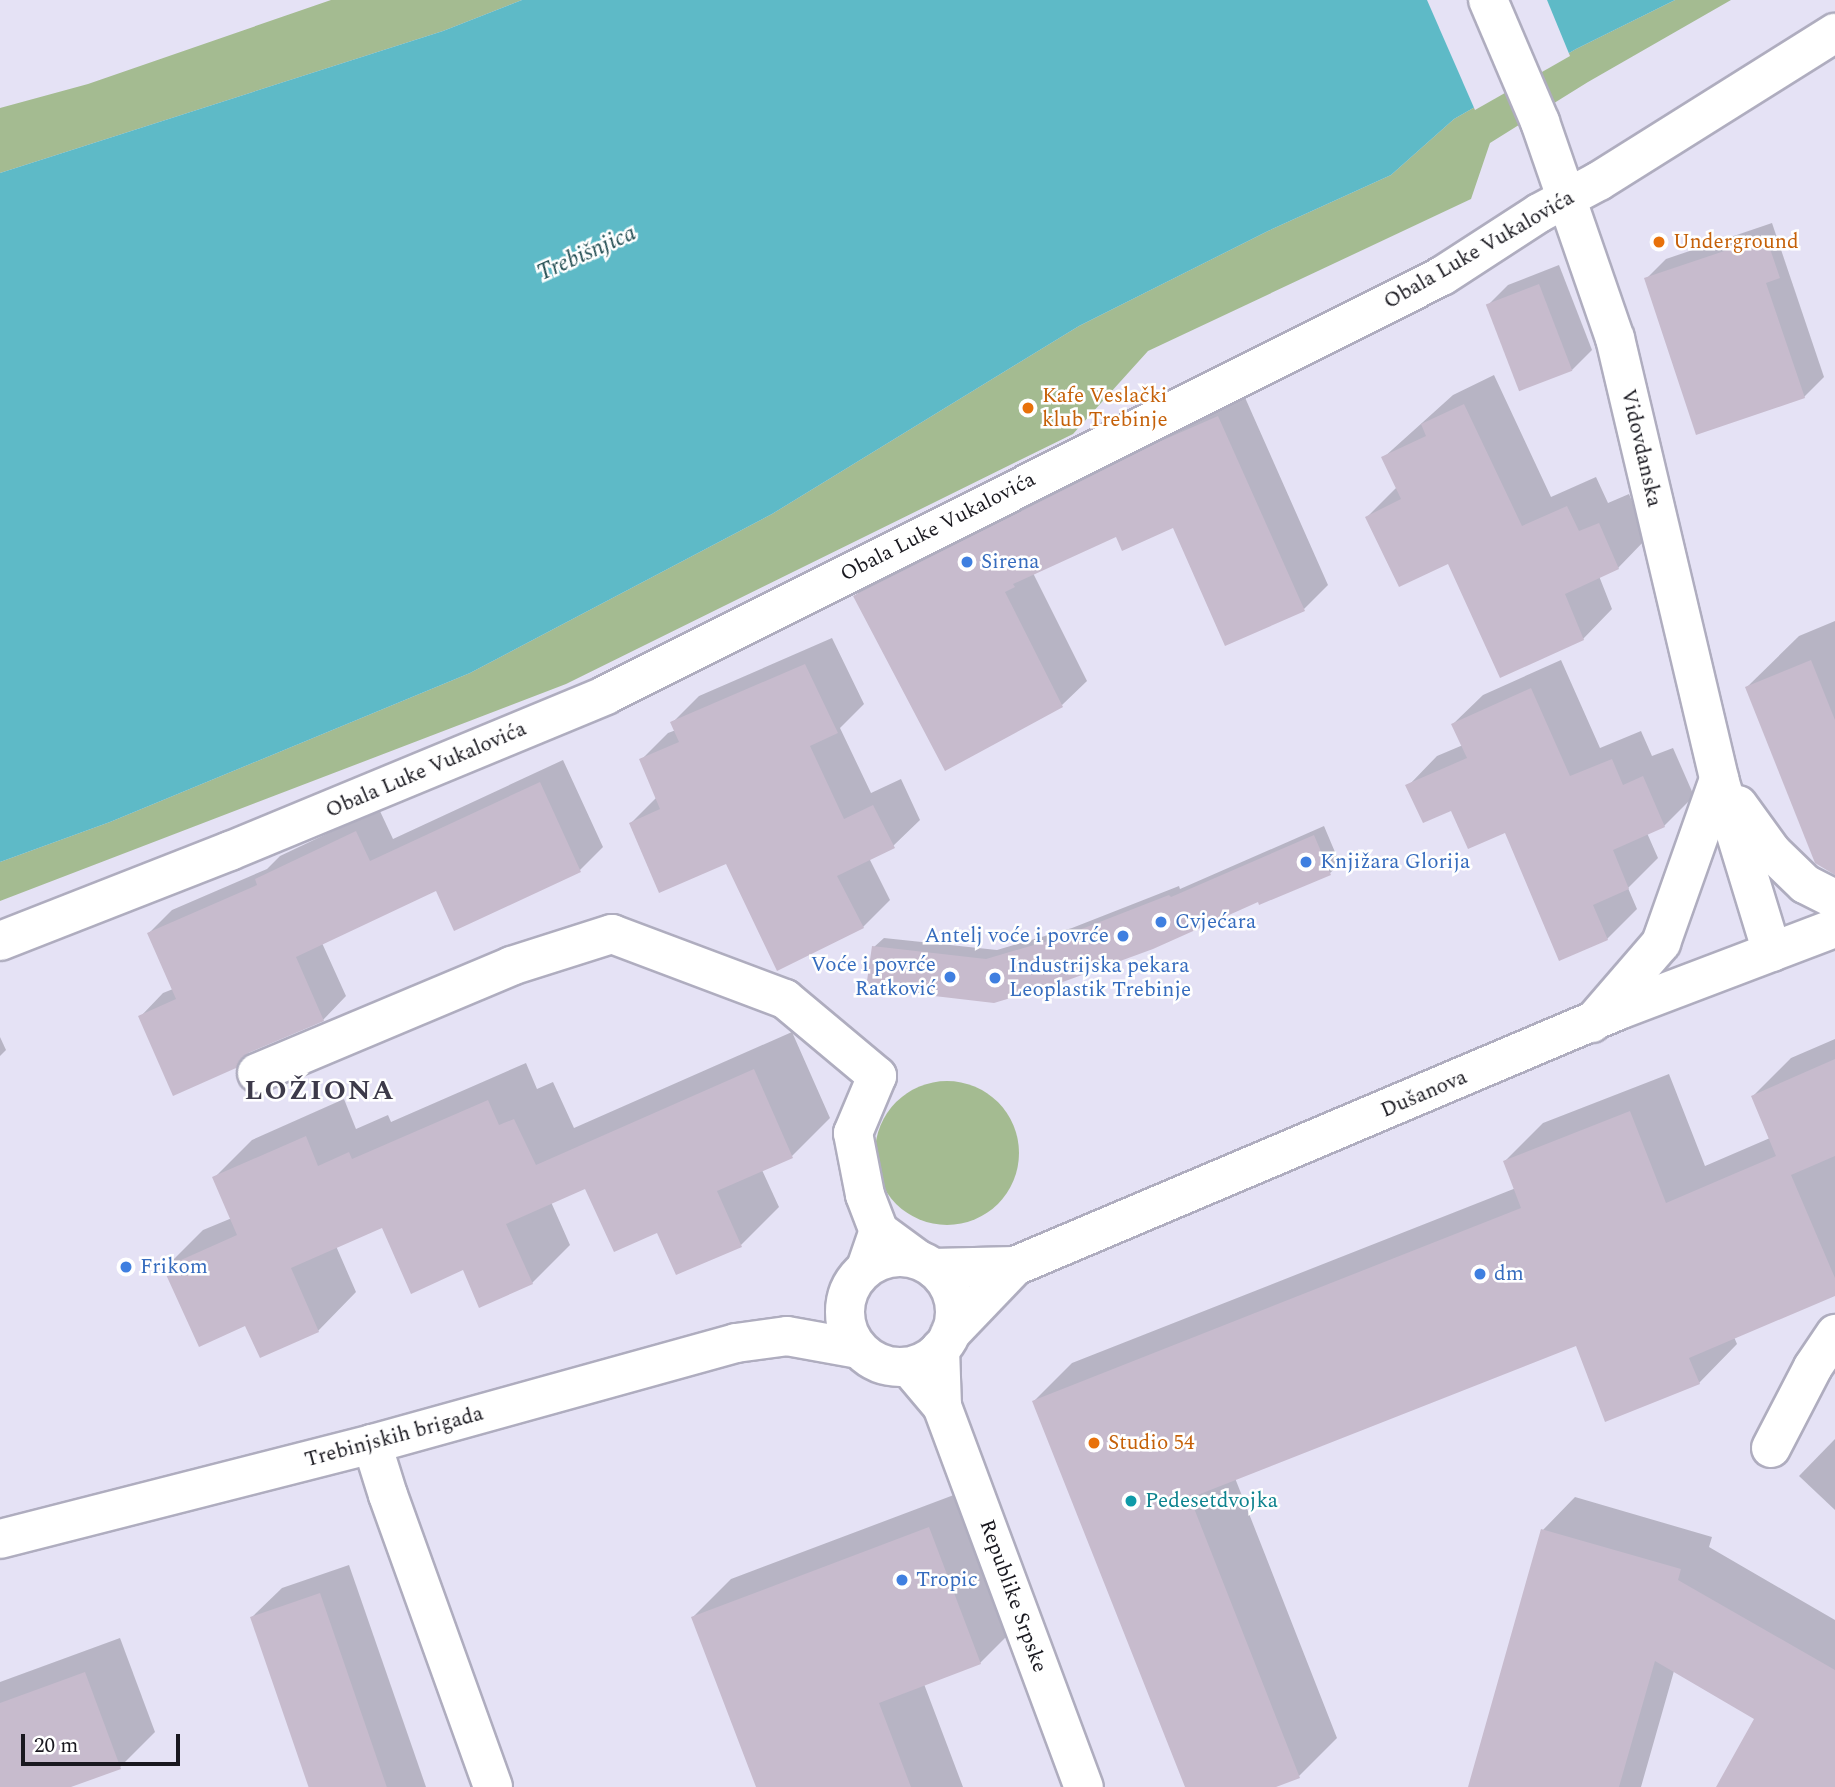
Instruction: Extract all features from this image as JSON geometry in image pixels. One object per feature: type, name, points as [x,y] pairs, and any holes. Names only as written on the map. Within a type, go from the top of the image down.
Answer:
[{"type":"street","name":"Vidovdanska","points":[[1488,0],[1540,122],[1569,199],[1615,338],[1719,779],[1772,952]]},
{"type":"street","name":"Obala Luke Vukalovića","points":[[0,941],[230,851],[606,695],[1443,276],[1539,213],[1569,199],[1835,33]]},
{"type":"street","name":"Vidovdanska","points":[[1719,779],[1772,852],[1805,884],[1835,899]]},
{"type":"street","points":[[1592,1023],[1661,943],[1719,779]]},
{"type":"street","name":"Dušanova","points":[[1015,1266],[1592,1023],[1835,928]]},
{"type":"street","points":[[257,1073],[511,966],[612,934],[785,999],[877,1076],[853,1133],[866,1195],[879,1231],[945,1282],[953,1298],[955,1316],[933,1350]]},
{"type":"street","points":[[879,1231],[844,1316],[849,1333],[859,1349],[873,1360],[891,1366],[933,1350],[1015,1266]]},
{"type":"street","points":[[787,1336],[882,1259],[900,1256],[925,1264],[1015,1266]]},
{"type":"street","points":[[1771,1448],[1813,1367],[1835,1334]]},
{"type":"street","points":[[787,1336],[859,1349]]},
{"type":"street","name":"Trebinjskih brigada","points":[[0,1539],[372,1444],[736,1343],[787,1336]]},
{"type":"street","name":"Republike Srpske","points":[[933,1350],[942,1406],[1084,1787]]},
{"type":"street","points":[[372,1444],[493,1787]]},
{"type":"green space","points":[[331,0],[522,0],[443,31],[0,173],[0,108],[88,84]]},
{"type":"green space","points":[[1675,0],[1731,0],[1588,82],[1490,143],[1471,199],[1148,351],[1073,434],[566,684],[0,901],[0,862],[110,822],[470,673],[772,514],[1079,326],[1268,231],[1391,175],[1454,119],[1576,49]]},
{"type":"green space","points":[[947,1081],[974,1087],[998,1102],[1013,1126],[1019,1153],[1013,1180],[998,1204],[974,1219],[947,1225],[920,1219],[896,1204],[881,1180],[875,1153],[881,1126],[896,1102],[920,1087]]},
{"type":"water","name":"Trebišnjica","points":[[522,0],[1675,0],[1576,49],[1454,119],[1391,175],[1268,231],[1079,326],[772,514],[470,673],[110,822],[0,862],[0,173],[443,31]]},
{"type":"pier","points":[[1427,0],[1547,0],[1570,56],[1475,110]]},
{"type":"building","points":[[1766,237],[1780,278],[1766,283],[1805,398],[1696,435],[1644,278]]},
{"type":"building","points":[[1539,284],[1572,371],[1519,391],[1486,304]]},
{"type":"building","points":[[1464,404],[1522,526],[1567,506],[1579,531],[1599,523],[1619,569],[1565,594],[1584,640],[1500,678],[1448,564],[1399,587],[1365,517],[1401,499],[1381,457],[1426,436],[1421,424]]},
{"type":"building","points":[[1218,416],[1305,611],[1225,646],[1173,528],[1122,551],[1116,537],[1013,584],[1015,587],[1005,592],[1063,707],[945,771],[853,596],[1161,441]]},
{"type":"building","points":[[1811,660],[1835,720],[1835,875],[1815,863],[1745,687]]},
{"type":"building","points":[[805,664],[838,733],[810,746],[844,819],[873,805],[895,848],[837,876],[864,928],[777,971],[726,864],[659,893],[629,823],[660,809],[639,759],[679,742],[670,722]]},
{"type":"building","points":[[1531,688],[1570,776],[1612,759],[1623,785],[1643,776],[1665,827],[1613,850],[1629,889],[1593,905],[1608,940],[1559,961],[1505,833],[1468,849],[1451,811],[1423,823],[1405,785],[1467,758],[1451,724]]},
{"type":"building","points":[[540,782],[581,872],[454,931],[436,891],[296,957],[324,1021],[248,1053],[236,1068],[173,1096],[138,1016],[176,999],[147,933],[257,885],[255,879],[356,831],[370,861]]},
{"type":"building","points":[[1314,835],[1331,875],[1259,905],[1258,902],[1153,949],[1060,983],[994,1003],[866,988],[872,946],[986,959],[1061,937],[1169,895],[1171,897]]},
{"type":"building","name":"Pedesetdvojka","points":[[1835,1059],[1835,1156],[1791,1175],[1835,1278],[1835,1296],[1689,1358],[1700,1384],[1605,1422],[1576,1346],[1190,1498],[1300,1778],[1276,1787],[1185,1787],[1032,1401],[1521,1208],[1503,1161],[1630,1111],[1666,1203],[1776,1156],[1751,1096]]},
{"type":"building","points":[[754,1069],[793,1158],[717,1191],[742,1247],[676,1275],[657,1233],[614,1252],[585,1189],[506,1224],[533,1284],[479,1308],[463,1270],[411,1294],[382,1228],[291,1268],[319,1332],[260,1358],[245,1326],[199,1347],[163,1268],[237,1235],[212,1177],[306,1136],[318,1166],[349,1152],[352,1159],[488,1100],[499,1125],[514,1119],[536,1165]]},
{"type":"building","points":[[929,1527],[981,1664],[879,1703],[911,1787],[756,1787],[691,1617]]},
{"type":"building","points":[[1541,1529],[1681,1569],[1678,1580],[1835,1670],[1835,1787],[1716,1787],[1754,1719],[1655,1661],[1619,1787],[1468,1787]]},
{"type":"building","points":[[320,1593],[387,1787],[309,1787],[250,1617]]},
{"type":"building","points":[[85,1672],[121,1769],[71,1787],[0,1787],[0,1703]]},
{"type":"place","name":"Underground","points":[[1659,242]]},
{"type":"place","name":"Kafe Veslački klub Trebinje","points":[[1028,408]]},
{"type":"place","name":"Sirena","points":[[967,562]]},
{"type":"place","name":"Knjižara Glorija","points":[[1306,862]]},
{"type":"place","name":"Cvjećara","points":[[1161,922]]},
{"type":"place","name":"Antelj voće i povrće","points":[[1123,936]]},
{"type":"place","name":"Voće i povrće Ratković","points":[[950,977]]},
{"type":"place","name":"Industrijska pekara Leoplastik Trebinje","points":[[995,978]]},
{"type":"place","name":"Frikom","points":[[126,1267]]},
{"type":"place","name":"dm","points":[[1480,1274]]},
{"type":"place","name":"Studio 54","points":[[1094,1443]]},
{"type":"place","name":"Pedesetdvojka","points":[[1131,1501]]},
{"type":"place","name":"Tropic","points":[[902,1580]]},
{"type":"district","name":"LOŽIONA","points":[[320,1091]]}]
